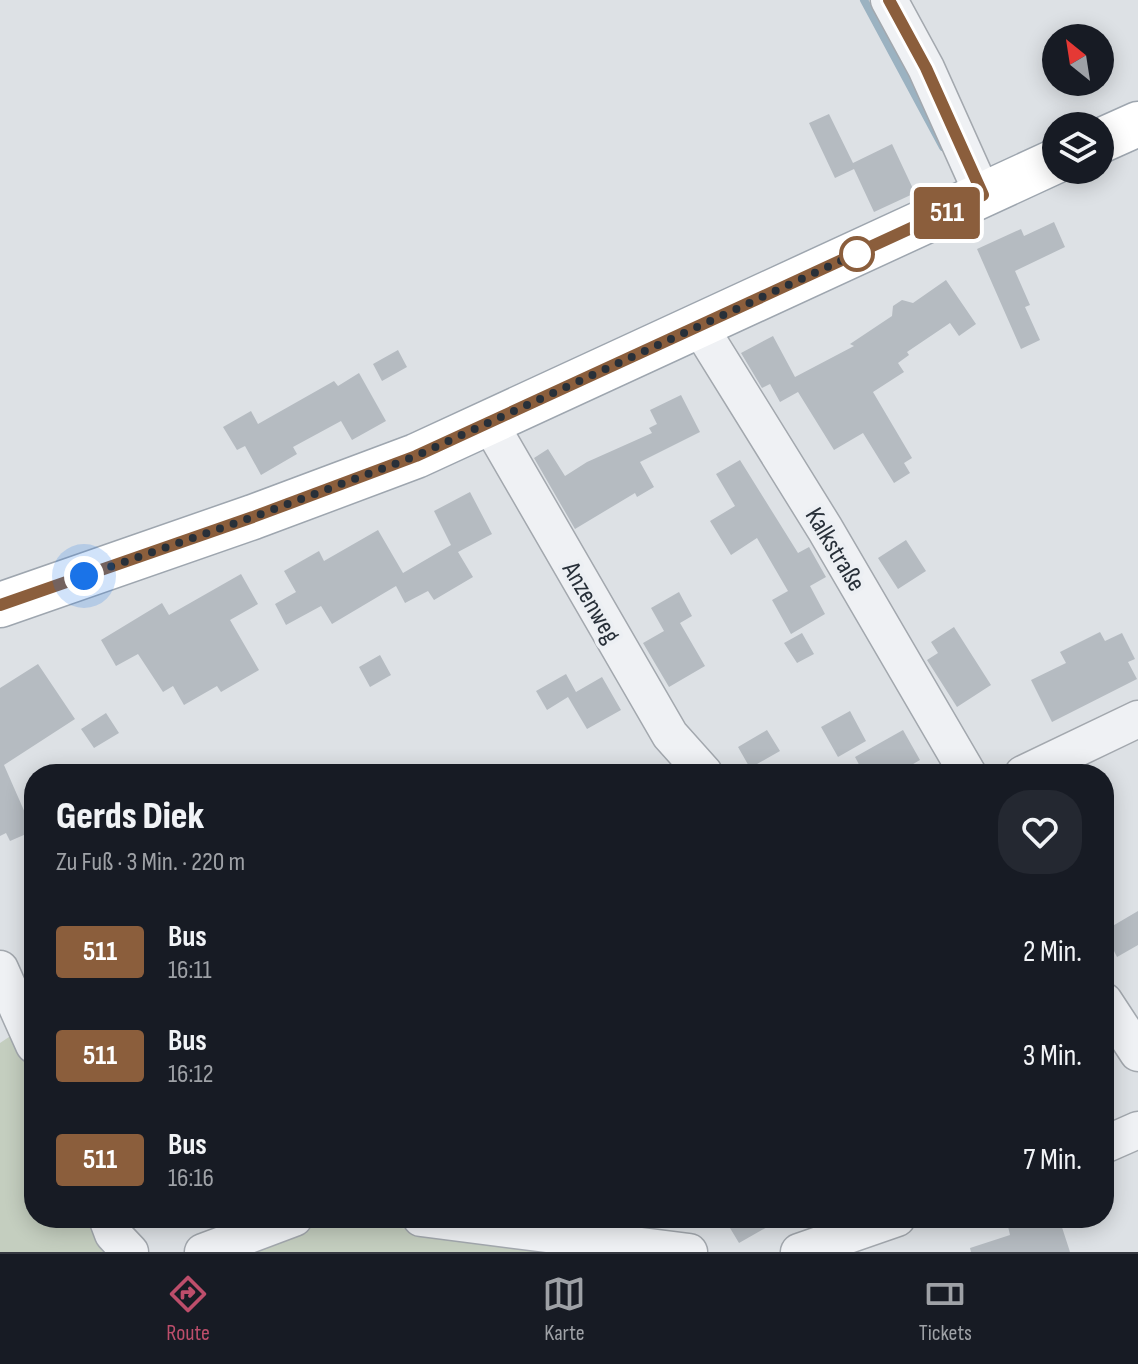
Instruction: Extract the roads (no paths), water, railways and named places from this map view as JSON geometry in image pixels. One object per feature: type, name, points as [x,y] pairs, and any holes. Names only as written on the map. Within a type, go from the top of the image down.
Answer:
[{"type":"main road","points":[[1114,135],[1138,124]]},
{"type":"main road","points":[[0,605],[253,517],[416,456],[699,326],[987,204],[1042,170]]},
{"type":"street","points":[[889,0],[926,68],[987,204]]},
{"type":"street","name":"Kalkstraße","points":[[699,326],[825,529],[962,764]]},
{"type":"street","name":"Anzenweg","points":[[490,424],[670,735],[696,764]]},
{"type":"street","points":[[1044,764],[1138,719]]},
{"type":"street","points":[[3,989],[24,1027]]},
{"type":"street","points":[[1114,1016],[1138,1053]]},
{"type":"street","points":[[1114,1141],[1138,1130]]},
{"type":"street","points":[[111,1228],[130,1252]]},
{"type":"street","points":[[203,1252],[267,1228]]},
{"type":"street","points":[[500,1228],[689,1252]]},
{"type":"street","points":[[799,1252],[868,1228]]},
{"type":"waterway","points":[[864,0],[943,147]]}]
